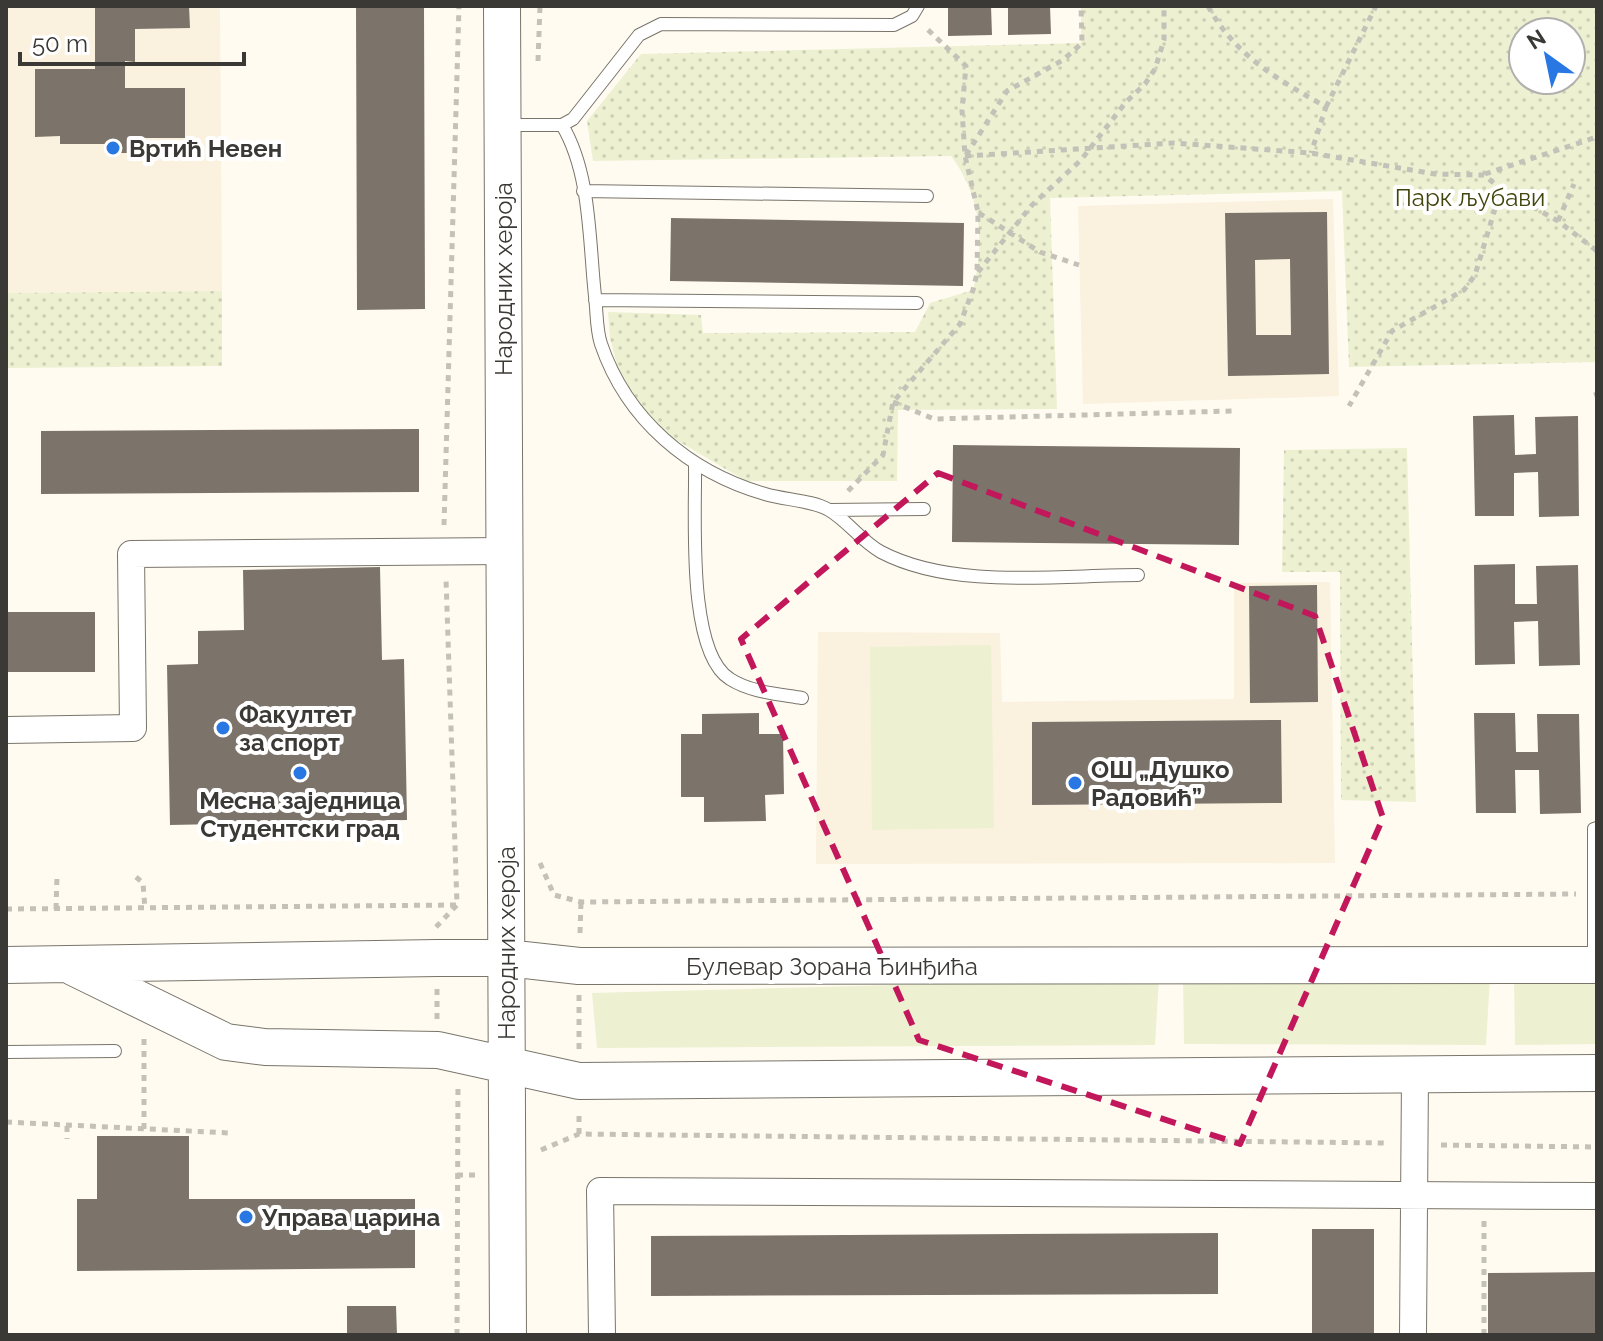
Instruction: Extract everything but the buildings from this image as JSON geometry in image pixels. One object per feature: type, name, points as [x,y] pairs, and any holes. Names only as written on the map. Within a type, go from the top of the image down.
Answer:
[{"type":"street","name":"Народних хероја","points":[[502,6],[508,1335]]},
{"type":"street","points":[[6,730],[133,728],[131,554],[505,551]]},
{"type":"street","name":"Булевар Зорана Ђинђића","points":[[6,965],[506,958],[579,966],[1596,965]]},
{"type":"street","name":"Булевар Зорана Ђинђића","points":[[68,965],[226,1042],[265,1047],[438,1050],[579,1081],[1597,1073]]},
{"type":"street","points":[[1413,1335],[1415,1076]]},
{"type":"street","points":[[602,1335],[600,1191],[1597,1196]]},
{"type":"lane","points":[[502,125],[562,125],[573,119],[639,35],[649,27],[661,24],[881,25],[913,13]]},
{"type":"lane","points":[[562,125],[576,156],[583,191],[600,342],[626,396],[646,423],[695,464],[734,484],[829,510],[924,509]]},
{"type":"lane","points":[[583,191],[927,196]]},
{"type":"lane","points":[[595,300],[917,303]]},
{"type":"lane","points":[[695,464],[700,616],[711,658],[727,678],[744,686],[802,698]]},
{"type":"lane","points":[[829,510],[858,538],[882,552],[941,572],[979,576],[1138,575]]},
{"type":"lane","points":[[1596,965],[1594,829],[1597,828]]},
{"type":"lane","points":[[6,1052],[115,1051]]},
{"type":"path","points":[[6,909],[457,905],[443,509],[459,6]]},
{"type":"path","points":[[965,156],[1007,91],[1063,60],[1082,43],[1081,6]]},
{"type":"path","points":[[977,273],[1032,205],[1092,148],[1155,69],[1164,40],[1164,6]]},
{"type":"path","points":[[1208,6],[1237,49],[1279,80],[1326,107]]},
{"type":"path","points":[[1311,153],[1326,107],[1376,6]]},
{"type":"path","points":[[829,510],[883,455],[893,402],[960,324],[977,273],[978,212],[965,156],[962,110],[966,66],[913,13]]},
{"type":"path","points":[[965,156],[1174,143],[1311,153],[1435,174],[1484,175],[1597,137]]},
{"type":"path","points":[[1484,175],[1501,189],[1558,221],[1597,251]]},
{"type":"path","points":[[1558,221],[1574,184]]},
{"type":"path","points":[[1349,406],[1392,331],[1464,290],[1475,275],[1501,189]]},
{"type":"path","points":[[978,212],[1040,252],[1079,265]]},
{"type":"path","points":[[893,402],[934,419],[1233,411]]},
{"type":"path","points":[[56,909],[57,876]]},
{"type":"path","points":[[136,877],[143,883],[145,909]]},
{"type":"path","points":[[579,1134],[581,902],[1594,894]]},
{"type":"path","points":[[144,1129],[145,1024]]},
{"type":"path","points":[[448,1078],[458,1084],[457,1335]]},
{"type":"path","points":[[6,1122],[230,1133]]},
{"type":"path","points":[[67,1126],[67,1139]]},
{"type":"path","points":[[541,1148],[579,1134],[1597,1147]]},
{"type":"path","points":[[1484,1195],[1484,1335]]},
{"type":"highlighted area","points":[[938,473],[1315,616],[1383,818],[1240,1144],[919,1040],[741,639]]},
{"type":"shaded area","name":"Вртић Невен","points":[[6,6],[220,6],[222,291],[6,293]]},
{"type":"shaded area","points":[[1333,199],[1339,396],[1083,404],[1078,206]]},
{"type":"shaded area","name":"ОШ „Душко Радовић”","points":[[1330,582],[1335,863],[816,864],[818,632],[1000,633],[1002,702],[1234,699],[1234,583]]},
{"type":"green space","name":"Парк љубави","points":[[1081,6],[1597,6],[1597,362],[1349,367],[1342,191],[1050,198],[1057,409],[898,410],[897,481],[746,481],[661,431],[620,377],[610,338],[608,312],[701,315],[703,333],[915,332],[930,303],[973,290],[979,254],[974,203],[969,187],[951,156],[593,161],[587,121],[641,54],[1081,43]]},
{"type":"green space","points":[[222,291],[222,366],[6,368],[6,293]]},
{"type":"green space","points":[[1407,448],[1416,802],[1341,800],[1340,572],[1282,572],[1284,450]]},
{"type":"green space","points":[[991,645],[994,828],[872,830],[870,647]]},
{"type":"green space","points":[[1490,977],[1486,1045],[1184,1044],[1183,979]]},
{"type":"green space","points":[[1159,978],[1155,1045],[597,1048],[592,993]]},
{"type":"green space","points":[[1514,978],[1597,978],[1597,1044],[1515,1045]]},
{"type":"place","name":"Вртић Невен","points":[[113,148]]},
{"type":"place","name":"Факултет за спорт","points":[[223,728]]},
{"type":"place","name":"Месна заједница Студентски град","points":[[300,773]]},
{"type":"place","name":"ОШ „Душко Радовић”","points":[[1075,783]]},
{"type":"place","name":"Управа царина","points":[[246,1217]]}]
